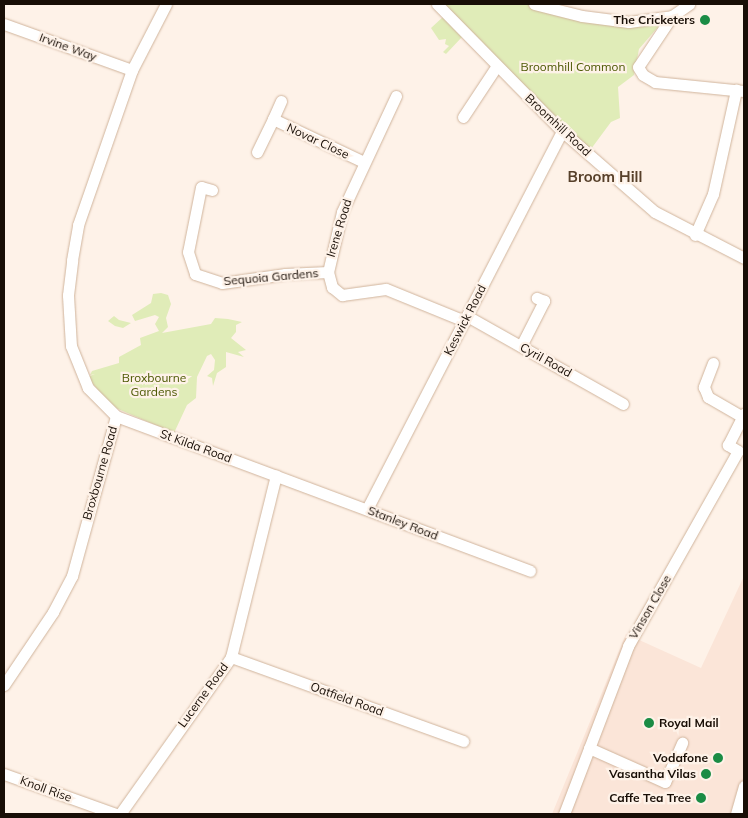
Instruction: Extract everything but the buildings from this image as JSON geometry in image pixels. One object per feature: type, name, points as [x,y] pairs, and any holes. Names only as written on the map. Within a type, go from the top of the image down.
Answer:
[{"type":"street","name":"Broxbourne Road","points":[[4,685],[53,612],[72,576],[116,416],[97,400],[78,369],[70,334],[68,295],[78,226],[132,70],[166,4]]},
{"type":"street","name":"Broomhill Road","points":[[437,4],[496,67],[562,131],[655,212],[695,235],[744,258]]},
{"type":"street","points":[[534,4],[582,16],[629,22],[672,16]]},
{"type":"street","points":[[689,4],[672,16],[638,67],[643,75],[655,82],[740,90],[712,194],[695,235]]},
{"type":"street","name":"Irvine Way","points":[[4,24],[132,70]]},
{"type":"street","points":[[464,117],[496,67]]},
{"type":"street","name":"Irene Road","points":[[396,96],[342,212],[328,272],[337,294],[386,289],[466,319]]},
{"type":"street","name":"Novar Close","points":[[257,152],[281,101]]},
{"type":"street","name":"Novar Close","points":[[273,119],[364,162]]},
{"type":"street","name":"Keswick Road","points":[[367,509],[562,131]]},
{"type":"street","name":"Sequoia Gardens","points":[[212,190],[201,188],[188,252],[195,274],[222,283],[285,274],[328,272]]},
{"type":"street","points":[[521,346],[544,301],[537,298]]},
{"type":"street","name":"Cyril Road","points":[[466,319],[521,346],[623,404]]},
{"type":"street","points":[[712,363],[704,387],[708,396],[743,415]]},
{"type":"street","name":"Vinson Close","points":[[564,814],[628,646],[738,451],[728,445],[743,415]]},
{"type":"street","name":"St Kilda Road","points":[[116,416],[276,475]]},
{"type":"street","name":"Stanley Road","points":[[276,475],[530,571]]},
{"type":"street","name":"Lucerne Road","points":[[120,814],[231,657],[276,475]]},
{"type":"street","name":"Oatfield Road","points":[[231,657],[463,741]]},
{"type":"street","points":[[588,748],[665,782],[682,744]]},
{"type":"street","name":"Knoll Rise","points":[[4,774],[116,814]]},
{"type":"street","points":[[736,814],[744,786]]},
{"type":"shaded area","points":[[744,576],[744,814],[552,814],[626,634],[701,668]]},
{"type":"green space","name":"Broomhill Common","points":[[442,4],[530,4],[658,23],[658,27],[639,49],[634,75],[618,87],[620,118],[611,122],[591,149],[462,37],[446,54],[443,52],[449,46],[445,44],[446,39],[439,40],[431,28],[444,16]]},
{"type":"green space","name":"Broxbourne Gardens","points":[[161,293],[168,295],[171,304],[166,318],[168,327],[162,333],[211,324],[215,318],[228,319],[242,322],[236,325],[236,332],[231,338],[246,350],[238,352],[244,357],[226,352],[226,367],[217,373],[213,386],[212,378],[207,376],[214,370],[215,360],[211,354],[207,356],[197,377],[196,398],[187,405],[174,433],[111,406],[87,377],[95,374],[90,375],[92,371],[119,363],[119,357],[141,345],[140,338],[159,331],[155,324],[159,317],[155,315],[135,321],[132,315],[151,303],[153,294]]},
{"type":"green space","points":[[114,316],[119,320],[131,323],[123,328],[115,326],[108,321]]},
{"type":"place","name":"The Cricketers","points":[[705,20]]},
{"type":"place","name":"Royal Mail","points":[[649,723]]},
{"type":"place","name":"Vodafone","points":[[718,758]]},
{"type":"place","name":"Vasantha Vilas","points":[[706,774]]},
{"type":"place","name":"Caffe Tea Tree","points":[[701,798]]},
{"type":"district","name":"Broom Hill","points":[[605,177]]}]
